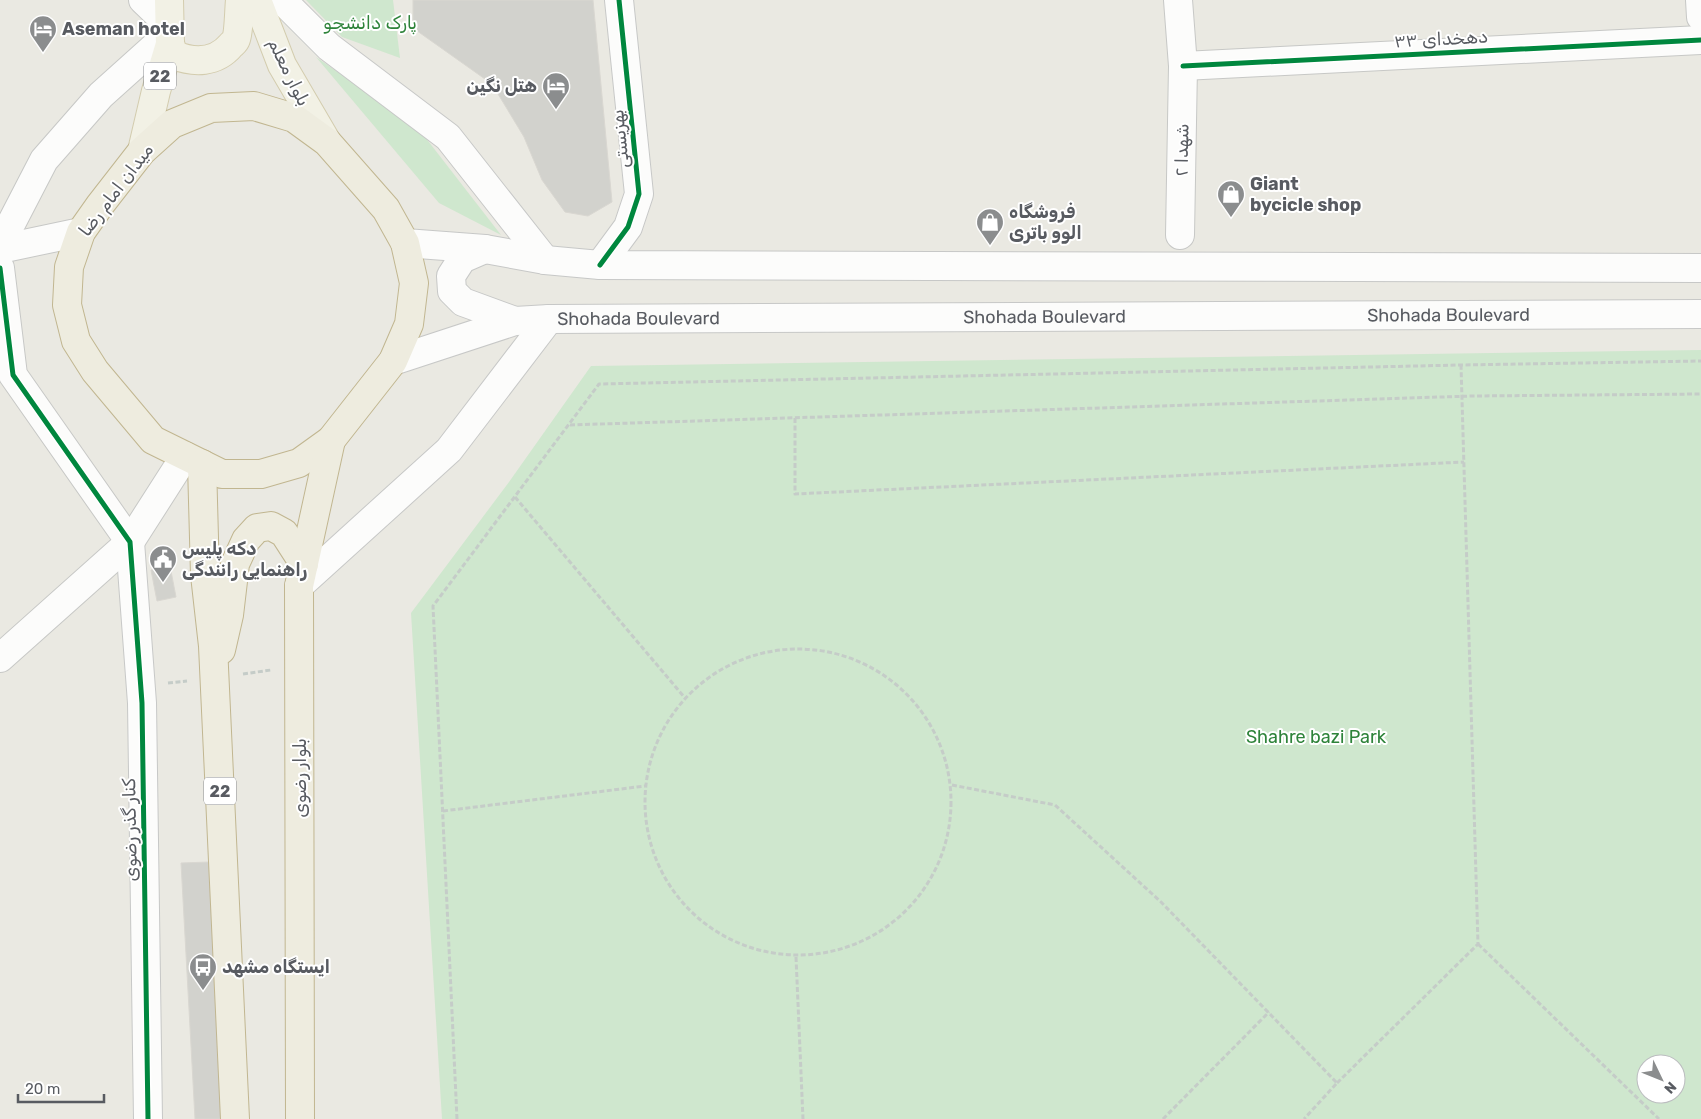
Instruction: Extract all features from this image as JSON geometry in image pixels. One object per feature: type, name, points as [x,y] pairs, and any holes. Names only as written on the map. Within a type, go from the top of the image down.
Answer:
[{"type":"highway","name":"میدان امام رضا","points":[[254,106],[294,118],[327,142],[386,209],[405,243],[414,284],[409,324],[393,361],[331,440],[298,462],[261,474],[222,474],[152,440],[95,371],[76,341],[67,305],[69,267],[81,232],[142,151],[172,124],[211,108],[254,106]]},
{"type":"highway","name":"بلوار رضوی","points":[[300,1119],[302,575],[331,440]]},
{"type":"highway","name":"22","points":[[193,460],[213,646],[235,1119]]},
{"type":"highway","points":[[214,678],[229,615],[235,564],[246,540],[257,528],[271,526],[284,533],[302,575]]},
{"type":"main road","points":[[143,0],[170,26],[174,55],[187,60],[201,61],[215,58],[227,50],[236,39],[240,0]]},
{"type":"main road","name":"بلوار معلم","points":[[257,0],[282,65],[327,142]]},
{"type":"main road","points":[[282,0],[329,47],[448,137],[545,260]]},
{"type":"main road","name":"بهزیستی","points":[[600,265],[628,227],[639,194],[619,0]]},
{"type":"main road","name":"شهدا ۲","points":[[1178,0],[1183,66],[1180,235]]},
{"type":"main road","points":[[1700,0],[1701,17]]},
{"type":"main road","points":[[0,245],[44,160],[101,95],[170,26]]},
{"type":"main road","name":"22","points":[[142,151],[170,26]]},
{"type":"main road","name":"دهخدای ۳۳","points":[[1183,66],[1701,40]]},
{"type":"main road","points":[[0,249],[81,232]]},
{"type":"main road","points":[[405,243],[485,249],[545,260],[600,265],[1701,268]]},
{"type":"main road","points":[[485,249],[462,259],[451,276],[452,291],[463,302],[515,321]]},
{"type":"main road","points":[[0,268],[13,375],[130,542]]},
{"type":"main road","name":"Shohada Boulevard","points":[[393,361],[515,321],[549,319],[1701,314]]},
{"type":"main road","points":[[302,575],[449,450],[549,319]]},
{"type":"main road","points":[[0,658],[130,542],[193,460]]},
{"type":"main road","name":"کنار گذر رضوی","points":[[130,542],[142,703],[148,1119]]},
{"type":"path","points":[[457,1119],[433,606],[599,384],[1701,361]]},
{"type":"path","points":[[1461,365],[1478,944],[1659,1119]]},
{"type":"path","points":[[569,425],[1462,397],[1701,394]]},
{"type":"path","points":[[794,418],[795,494],[1464,462]]},
{"type":"path","points":[[515,497],[685,698]]},
{"type":"path","points":[[772,650],[823,650],[870,665],[910,695],[938,737],[952,785],[949,837],[928,885],[893,924],[847,949],[796,957],[746,948],[701,923],[667,884],[648,837],[645,786],[658,739],[685,698],[725,667],[772,650]]},
{"type":"path","points":[[952,785],[1055,805],[1162,902],[1337,1083]]},
{"type":"path","points":[[443,811],[645,786]]},
{"type":"path","points":[[1304,1119],[1337,1083],[1478,944]]},
{"type":"path","points":[[796,957],[802,1119]]},
{"type":"path","points":[[1164,1119],[1269,1012]]},
{"type":"green space","name":"پارک دانشجو","points":[[306,0],[393,0],[400,58],[342,37]]},
{"type":"green space","points":[[316,57],[418,128],[501,235],[439,203]]},
{"type":"green space","name":"Shahre bazi Park","points":[[1701,350],[1701,1119],[442,1119],[411,613],[509,482],[591,366]]},
{"type":"building","name":"هتل نگین","points":[[413,0],[593,0],[612,202],[588,216],[565,212],[542,180],[524,137],[492,84],[413,28]]},
{"type":"building","name":"دکه پلیس راهنمایی رانندگی","points":[[170,566],[176,597],[157,601],[151,570]]},
{"type":"building","name":"ایستگاه مشهد","points":[[210,862],[224,1119],[195,1119],[181,863]]},
{"type":"cycle path","points":[[600,265],[628,227],[639,194],[619,0]]},
{"type":"cycle path","points":[[1183,66],[1701,40]]},
{"type":"cycle path","points":[[0,268],[13,375],[130,542],[142,703],[148,1119]]},
{"type":"place","name":"Aseman hotel","points":[[43,53]]},
{"type":"place","name":"هتل نگین","points":[[556,110]]},
{"type":"place","name":"Giant bycicle shop","points":[[1231,218]]},
{"type":"place","name":"فروشگاه الوو باتری","points":[[990,246]]},
{"type":"place","name":"دکه پلیس راهنمایی رانندگی","points":[[163,583]]},
{"type":"place","name":"ایستگاه مشهد","points":[[203,991]]}]
